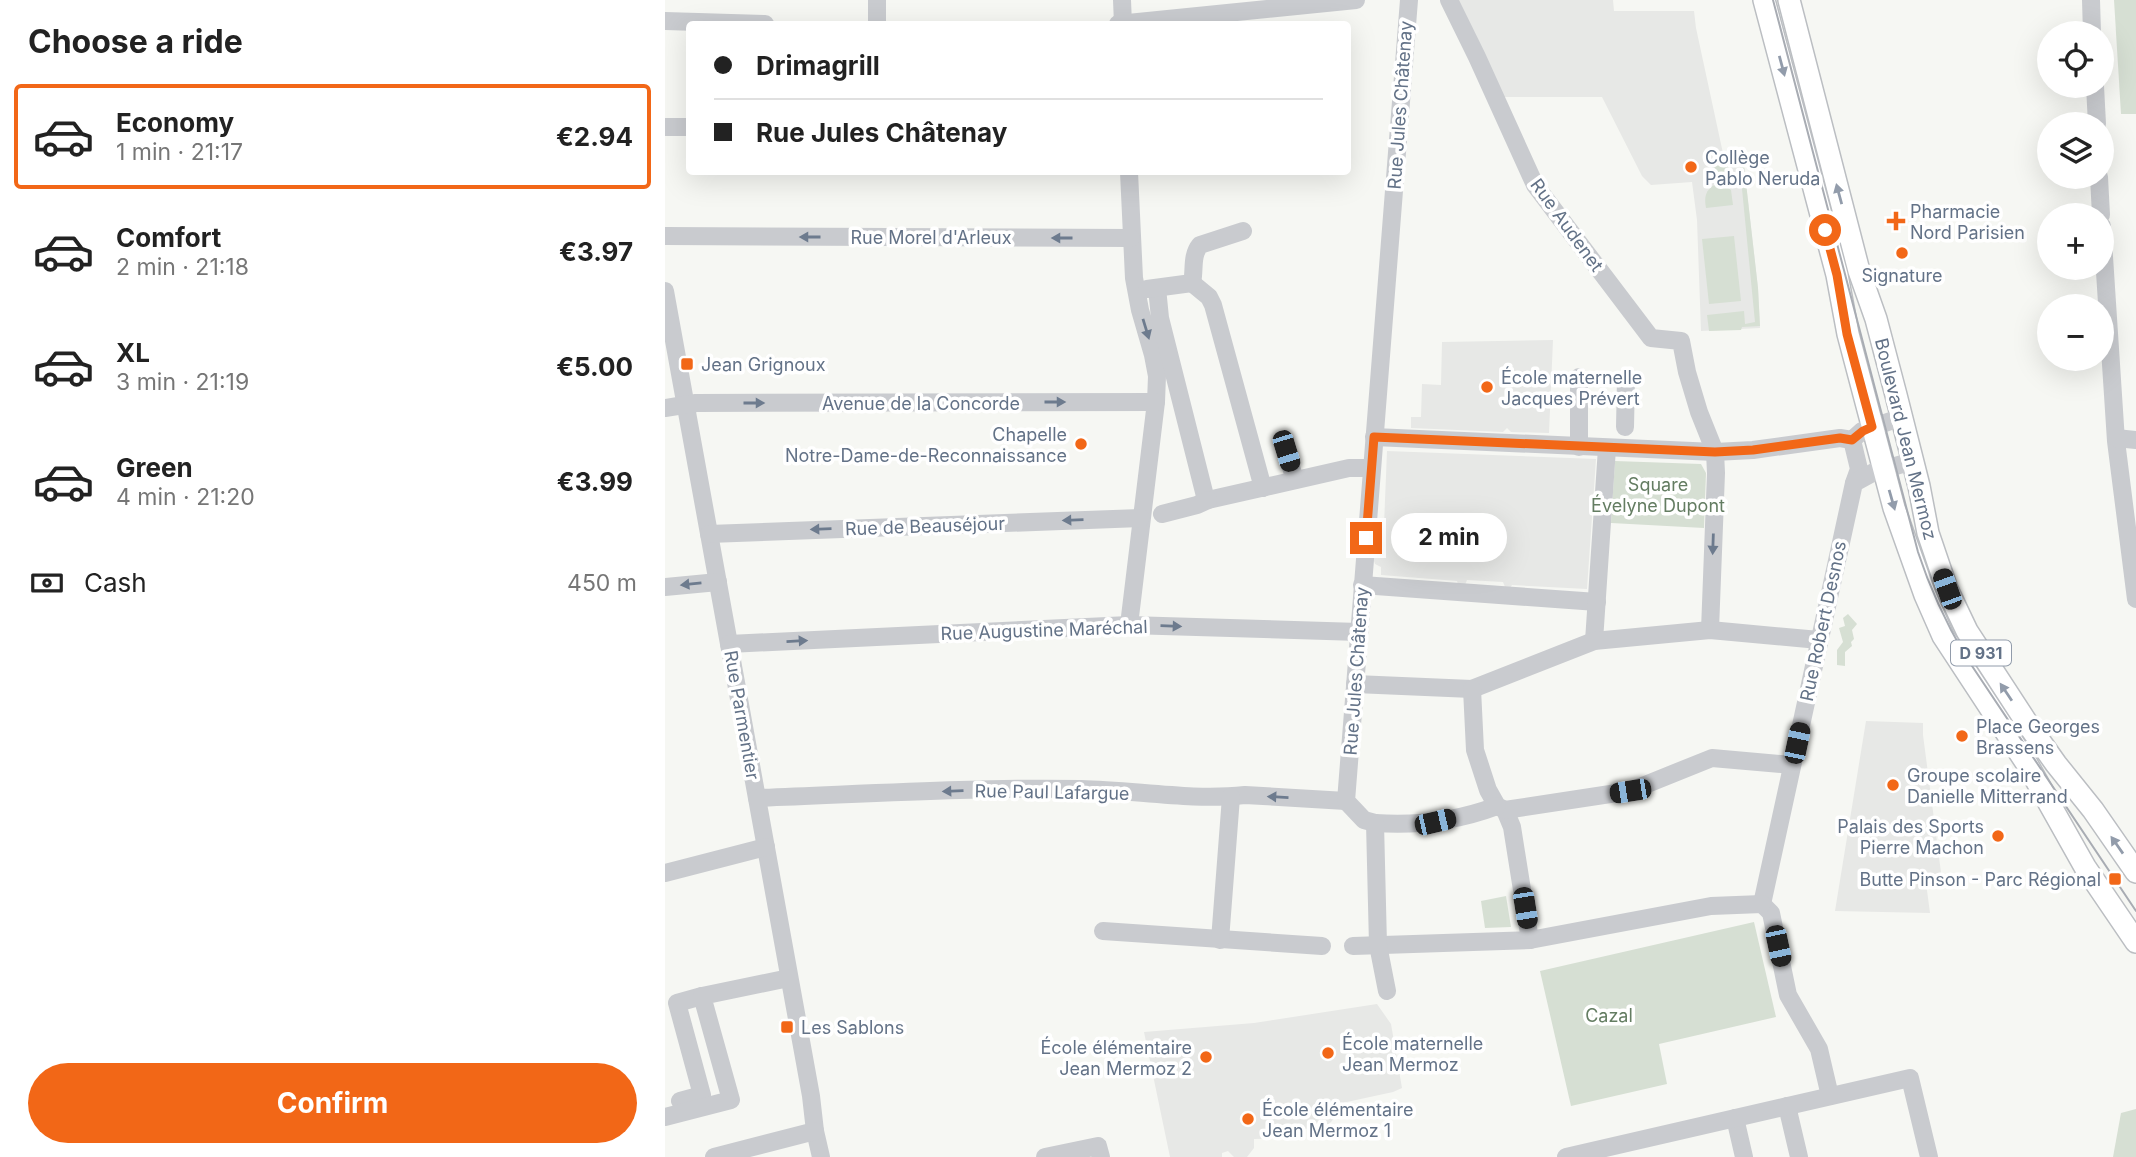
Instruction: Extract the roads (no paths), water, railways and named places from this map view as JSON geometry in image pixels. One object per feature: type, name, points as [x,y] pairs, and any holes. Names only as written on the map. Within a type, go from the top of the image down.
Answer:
[{"type":"main road","name":"Boulevard Jean Mermoz","points":[[1764,0],[1837,275],[1847,334],[1883,468],[1894,508],[1925,595],[1943,636],[2027,764],[2069,839],[2131,935]]},
{"type":"main road","name":"Boulevard Jean Mermoz","points":[[1789,0],[1859,271],[1876,319],[1902,417],[1937,563],[1958,614],[1986,662],[2136,872]]},
{"type":"street","points":[[877,0],[877,21]]},
{"type":"street","points":[[1121,21],[1122,0]]},
{"type":"street","points":[[1150,21],[1356,0]]},
{"type":"street","name":"Rue Jules Châtenay","points":[[1346,800],[1409,0]]},
{"type":"street","name":"Rue Audenet","points":[[1449,0],[1535,185],[1651,338],[1681,341],[1691,385],[1715,452]]},
{"type":"street","points":[[2091,0],[2092,21]]},
{"type":"street","points":[[665,21],[686,22]]},
{"type":"street","points":[[665,127],[686,127]]},
{"type":"street","points":[[1129,175],[1136,290],[1157,376],[1129,625]]},
{"type":"street","points":[[1192,283],[1193,259],[1199,245],[1243,231]]},
{"type":"street","name":"Rue Morel d'Arleux","points":[[665,236],[1131,238]]},
{"type":"street","points":[[2106,280],[2116,438],[2136,598]]},
{"type":"street","points":[[1136,290],[1192,283],[1209,297],[1263,488]]},
{"type":"street","points":[[1157,288],[1160,318],[1208,500]]},
{"type":"street","name":"Rue Parmentier","points":[[665,291],[821,1157]]},
{"type":"street","points":[[1579,377],[1579,447]]},
{"type":"street","points":[[1594,641],[1626,378]]},
{"type":"street","name":"Avenue de la Concorde","points":[[665,408],[685,404],[1156,402]]},
{"type":"street","points":[[1374,437],[1579,447],[1620,439],[1715,452],[1753,450],[1840,438],[1852,440],[1863,431],[1902,417]]},
{"type":"street","points":[[2116,438],[2136,440]]},
{"type":"street","name":"Rue Robert Desnos","points":[[1766,908],[1792,765],[1859,469],[1852,440]]},
{"type":"street","points":[[1286,451],[1295,480]]},
{"type":"street","points":[[1710,630],[1715,452]]},
{"type":"street","points":[[1854,483],[1883,468],[1913,461]]},
{"type":"street","points":[[1162,514],[1208,500],[1349,468],[1371,468]]},
{"type":"street","name":"Rue de Beauséjour","points":[[709,534],[1141,518]]},
{"type":"street","points":[[665,587],[718,582]]},
{"type":"street","points":[[1362,585],[1597,602]]},
{"type":"street","name":"Rue Augustine Maréchal","points":[[729,644],[1129,625],[1359,632]]},
{"type":"street","points":[[1355,684],[1472,689],[1594,641],[1710,630],[1819,640]]},
{"type":"street","points":[[1472,689],[1475,750],[1488,790],[1512,827],[1530,940]]},
{"type":"street","points":[[1346,800],[1364,820],[1401,824],[1435,822],[1501,808],[1630,791],[1712,758],[1792,765]]},
{"type":"street","name":"Rue Paul Lafargue","points":[[757,798],[1082,789],[1346,800]]},
{"type":"street","points":[[1220,940],[1231,796]]},
{"type":"street","points":[[1375,822],[1378,945],[1387,991]]},
{"type":"street","points":[[665,873],[766,847]]},
{"type":"street","points":[[1353,946],[1530,940],[1711,906],[1766,908],[1788,995],[1819,1049],[1830,1096]]},
{"type":"street","points":[[1103,931],[1322,946]]},
{"type":"street","points":[[665,1105],[702,1095],[677,1003],[789,978]]},
{"type":"street","points":[[665,1117],[731,1100],[702,996]]},
{"type":"street","points":[[1566,1157],[1910,1078],[1928,1154]]},
{"type":"street","points":[[1787,1106],[1799,1157]]},
{"type":"street","points":[[1735,1118],[1744,1157]]},
{"type":"street","points":[[714,1157],[816,1135]]},
{"type":"street","points":[[1045,1157],[1098,1146],[1101,1157]]},
{"type":"tram line","points":[[1773,0],[1918,552],[1928,579],[1945,619],[1966,657],[2136,911]]},
{"type":"place","name":"Collège Pablo Neruda","points":[[1691,167]]},
{"type":"place","name":"Pharmacie Nord Parisien","points":[[1896,221]]},
{"type":"place","name":"Signature","points":[[1902,253]]},
{"type":"place","name":"Jean Grignoux","points":[[687,364]]},
{"type":"place","name":"École maternelle Jacques Prévert","points":[[1487,387]]},
{"type":"place","name":"Chapelle Notre-Dame-de-Reconnaissance","points":[[1081,444]]},
{"type":"place","name":"Place Georges Brassens","points":[[1962,736]]},
{"type":"place","name":"Groupe scolaire Danielle Mitterrand","points":[[1893,785]]},
{"type":"place","name":"Palais des Sports Pierre Machon","points":[[1998,836]]},
{"type":"place","name":"Butte Pinson - Parc Régional","points":[[2115,879]]},
{"type":"place","name":"Les Sablons","points":[[787,1027]]},
{"type":"place","name":"École maternelle Jean Mermoz","points":[[1328,1053]]},
{"type":"place","name":"École élémentaire Jean Mermoz 2","points":[[1206,1057]]},
{"type":"place","name":"École élémentaire Jean Mermoz 1","points":[[1248,1119]]},
{"type":"park label","name":"Square Évelyne Dupont","points":[[1658,494]]},
{"type":"park label","name":"Cazal","points":[[1609,1015]]}]
